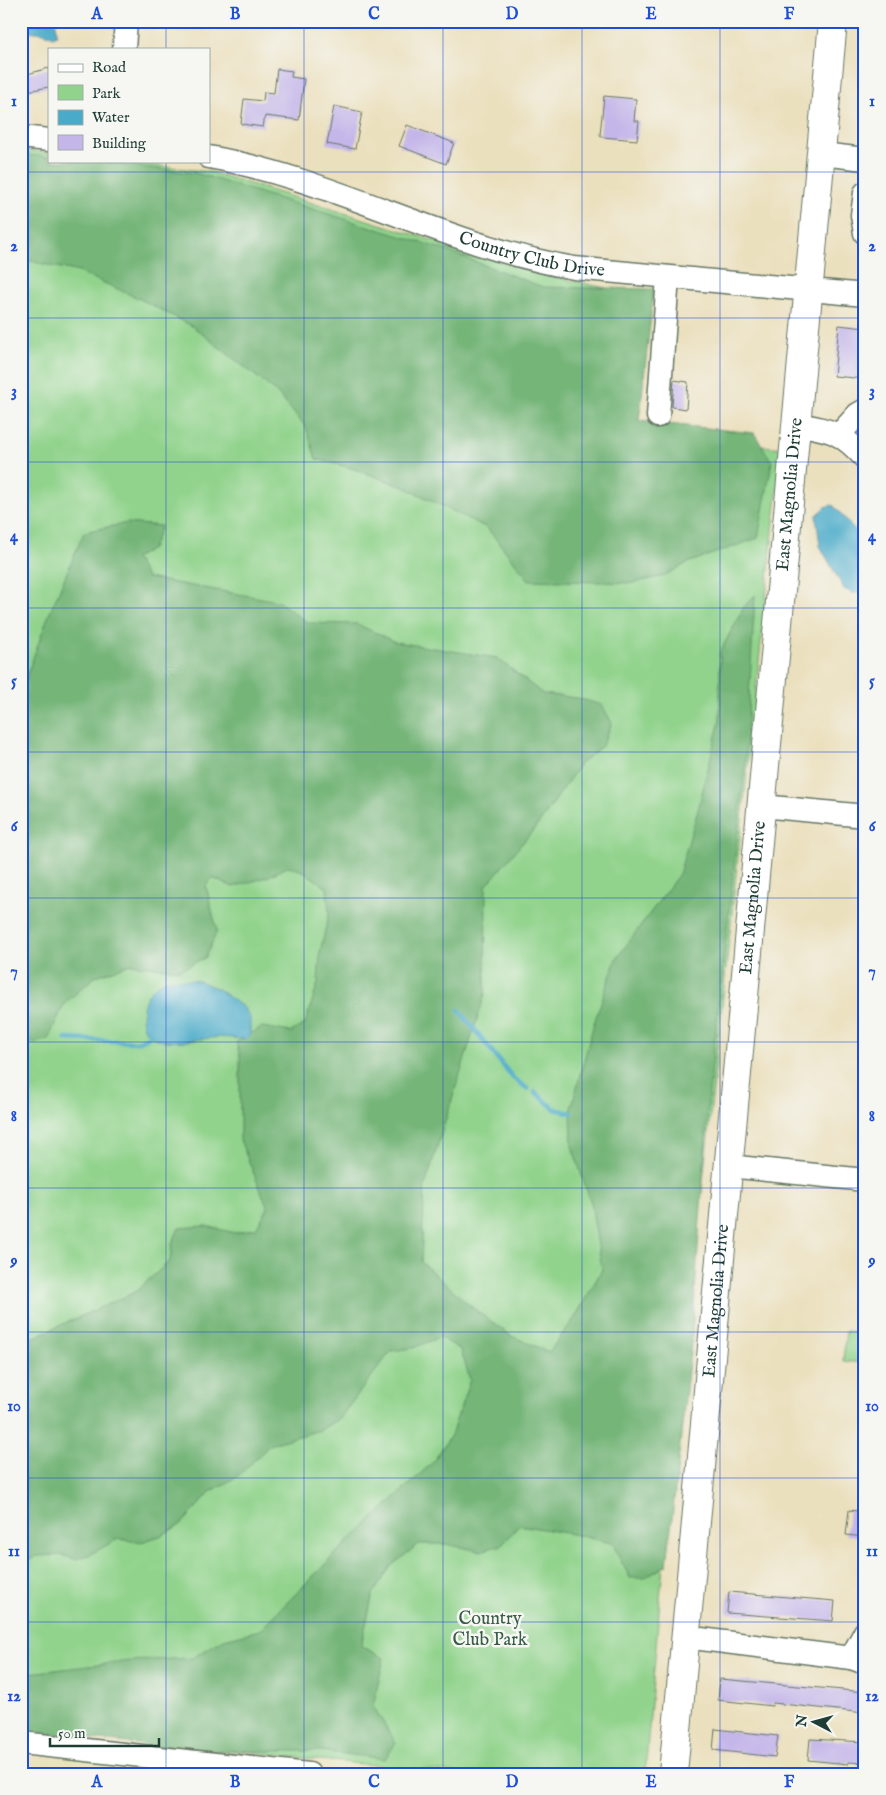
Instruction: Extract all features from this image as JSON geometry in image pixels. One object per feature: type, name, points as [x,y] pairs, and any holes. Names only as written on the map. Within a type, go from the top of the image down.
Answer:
[{"type":"main road","name":"East Magnolia Drive","points":[[673,1774],[832,21]]},
{"type":"street","points":[[124,48],[126,21]]},
{"type":"street","points":[[21,137],[48,140]]},
{"type":"street","points":[[821,154],[865,159]]},
{"type":"street","name":"Country Club Drive","points":[[210,157],[286,176],[420,225],[543,262],[668,277],[865,295]]},
{"type":"street","points":[[865,193],[862,215],[865,233]]},
{"type":"street","points":[[658,416],[668,277]]},
{"type":"street","points":[[839,435],[858,414],[865,410]]},
{"type":"street","points":[[796,424],[827,429],[847,438],[865,458]]},
{"type":"street","points":[[762,806],[865,816]]},
{"type":"street","points":[[728,1166],[865,1180]]},
{"type":"street","points":[[685,1637],[858,1660],[865,1632]]},
{"type":"street","points":[[21,1744],[309,1774]]},
{"type":"green space","name":"Country Club Park","points":[[21,150],[48,153],[48,162],[127,162],[211,172],[549,276],[644,296],[628,431],[782,448],[668,1506],[645,1774],[469,1774],[330,1761],[21,1726]]},
{"type":"green space","points":[[21,154],[48,157],[48,162],[98,162],[196,173],[442,249],[543,287],[654,289],[639,421],[754,433],[772,462],[758,538],[687,563],[664,576],[633,583],[529,580],[487,528],[406,488],[355,469],[316,459],[306,427],[275,391],[192,326],[140,299],[79,272],[21,259]]},
{"type":"green space","points":[[127,523],[161,526],[152,549],[135,558],[147,578],[278,601],[308,623],[357,624],[395,642],[497,658],[543,694],[577,698],[602,705],[612,723],[602,746],[580,764],[541,821],[486,886],[485,994],[425,1186],[421,1262],[473,1308],[511,1336],[549,1352],[574,1319],[602,1270],[591,1203],[572,1146],[571,1109],[594,1023],[616,959],[679,874],[698,810],[720,719],[720,652],[744,607],[755,595],[745,767],[709,1092],[692,1334],[667,1565],[644,1578],[630,1578],[612,1543],[519,1525],[502,1545],[480,1551],[445,1544],[419,1544],[391,1566],[373,1594],[361,1646],[384,1658],[373,1706],[396,1743],[385,1759],[320,1751],[199,1751],[21,1731],[21,1674],[130,1661],[192,1658],[224,1639],[260,1630],[338,1551],[433,1462],[451,1435],[470,1380],[461,1350],[440,1337],[413,1348],[391,1351],[340,1418],[320,1430],[271,1444],[238,1476],[210,1492],[182,1524],[160,1536],[141,1542],[118,1539],[89,1555],[75,1559],[60,1555],[36,1556],[21,1566],[21,1343],[135,1292],[170,1261],[172,1244],[179,1228],[206,1226],[235,1233],[256,1228],[268,1208],[240,1140],[240,1056],[236,1042],[262,1027],[291,1032],[305,1024],[318,983],[320,952],[329,914],[327,888],[305,872],[289,866],[267,877],[233,887],[212,878],[206,886],[217,931],[206,957],[180,970],[131,964],[96,976],[64,1004],[48,1040],[21,1045],[21,691],[48,617],[84,532]]},
{"type":"green space","points":[[846,1331],[865,1333],[865,1363],[843,1361]]},
{"type":"water","points":[[27,21],[56,23],[57,35],[53,37],[45,33],[27,31]]},
{"type":"water","points":[[833,505],[865,541],[865,593],[853,593],[844,589],[820,546],[816,516],[825,507]]},
{"type":"water","points":[[171,979],[199,981],[216,988],[243,1007],[250,1017],[250,1035],[246,1039],[220,1037],[187,1041],[162,1040],[152,1037],[145,1030],[142,1020],[144,1004],[154,987]]},
{"type":"building","points":[[48,68],[48,87],[27,91],[24,75]]},
{"type":"building","points":[[277,69],[292,71],[291,77],[304,79],[299,120],[265,116],[263,127],[241,124],[244,99],[263,101],[264,92],[274,93]]},
{"type":"building","points":[[604,96],[636,99],[634,121],[639,121],[637,140],[603,137],[600,135]]},
{"type":"building","points":[[334,106],[362,112],[355,149],[327,144]]},
{"type":"building","points":[[407,125],[454,143],[446,164],[399,146]]},
{"type":"building","points":[[839,325],[865,328],[865,379],[834,376]]},
{"type":"building","points":[[674,380],[688,382],[686,409],[672,407]]},
{"type":"building","points":[[849,1510],[865,1512],[865,1537],[846,1535]]},
{"type":"building","points":[[729,1592],[835,1601],[833,1621],[727,1613]]},
{"type":"building","points":[[720,1679],[865,1692],[865,1713],[773,1703],[772,1706],[718,1700]]},
{"type":"building","points":[[715,1729],[778,1736],[775,1757],[713,1750]]},
{"type":"building","points":[[810,1739],[865,1742],[865,1763],[848,1762],[848,1764],[808,1760]]},
{"type":"waterway","points":[[459,1010],[513,1078],[528,1089]]},
{"type":"waterway","points":[[65,1039],[137,1042],[150,1036]]},
{"type":"waterway","points":[[535,1092],[555,1109],[571,1113]]}]
